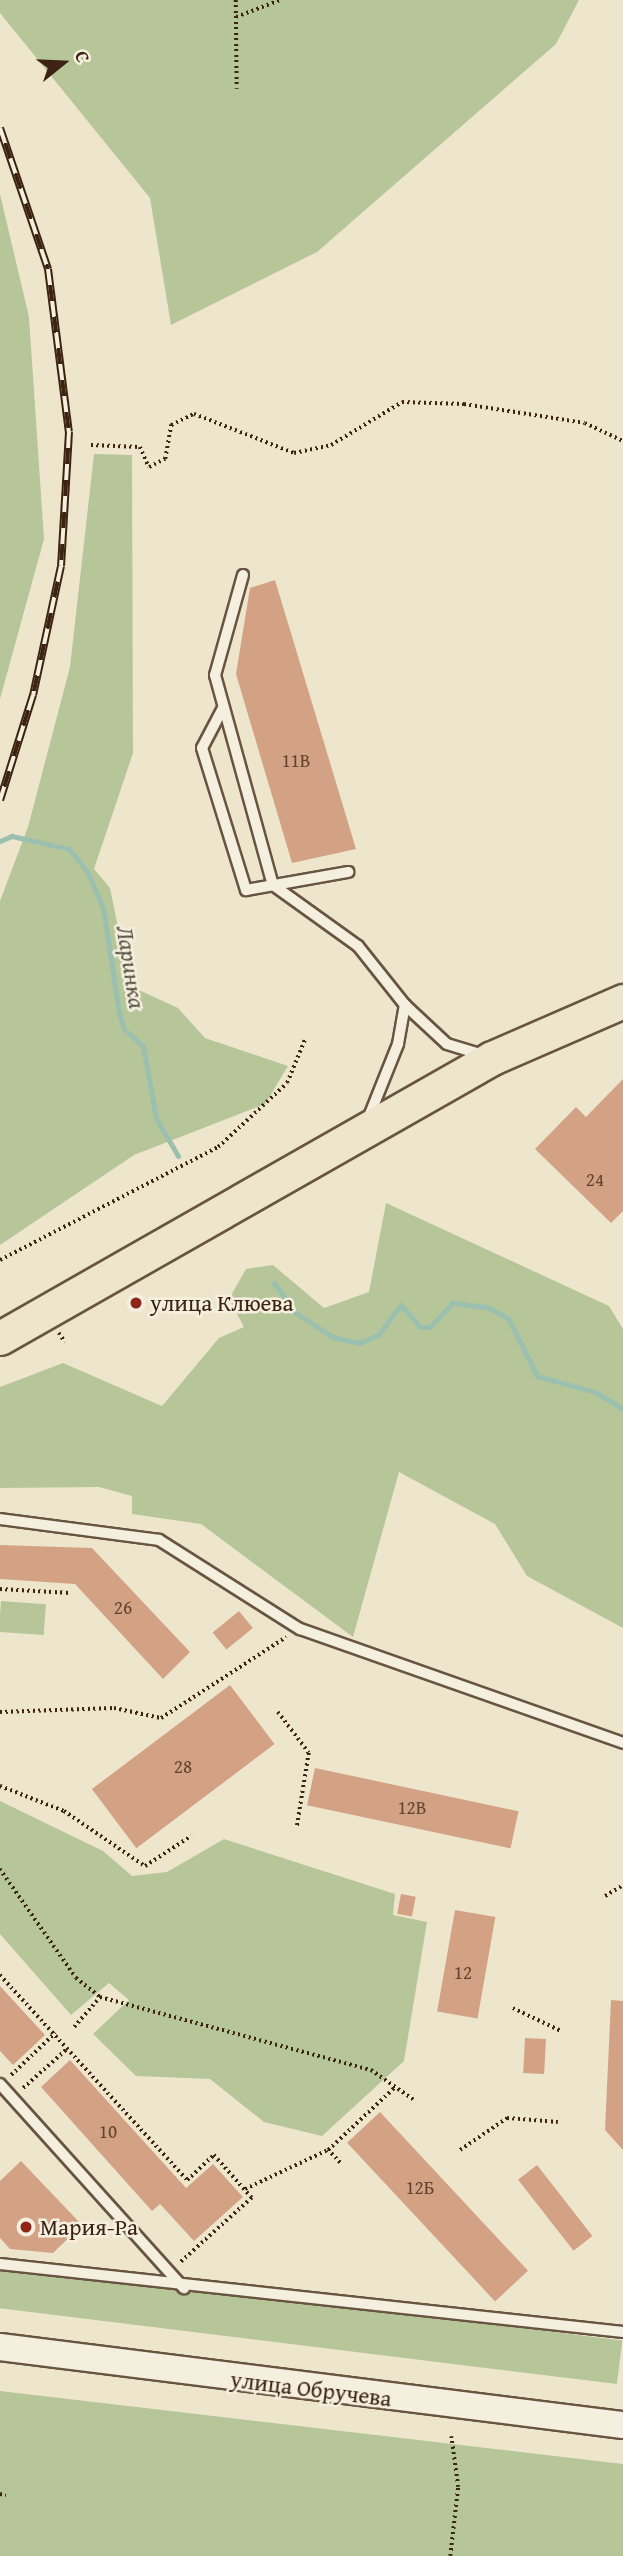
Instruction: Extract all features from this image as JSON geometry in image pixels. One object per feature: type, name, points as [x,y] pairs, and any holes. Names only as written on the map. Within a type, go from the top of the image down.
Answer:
[{"type":"main road","points":[[0,1338],[366,1126],[492,1058],[623,1001]]},
{"type":"street","name":"улица Обручева","points":[[0,2347],[623,2425]]},
{"type":"lane","points":[[243,575],[215,674],[274,885],[358,946],[405,1005],[447,1044],[492,1058]]},
{"type":"lane","points":[[223,708],[202,748],[246,890],[348,872]]},
{"type":"lane","points":[[366,1126],[398,1044],[405,1005]]},
{"type":"lane","points":[[0,1519],[159,1540],[300,1629],[623,1744]]},
{"type":"lane","points":[[0,2084],[184,2288]]},
{"type":"lane","points":[[0,2264],[184,2288],[623,2332]]},
{"type":"path","points":[[236,0],[237,89]]},
{"type":"path","points":[[236,17],[280,0]]},
{"type":"path","points":[[91,445],[140,447],[149,467],[165,459],[171,425],[194,414],[294,453],[331,445],[402,402],[464,404],[585,423],[623,441]]},
{"type":"path","points":[[0,1260],[218,1147],[287,1083],[305,1039]]},
{"type":"path","points":[[0,1589],[70,1593]]},
{"type":"path","points":[[0,1712],[114,1708],[161,1718],[300,1629]]},
{"type":"path","points":[[278,1712],[309,1753],[297,1826]]},
{"type":"path","points":[[0,1786],[64,1811],[145,1866],[191,1836]]},
{"type":"path","points":[[0,1869],[76,1978],[100,1997],[371,2070],[414,2100]]},
{"type":"path","points":[[605,1896],[623,1885]]},
{"type":"path","points":[[0,1975],[187,2180],[214,2155],[252,2198],[176,2267],[167,2256]]},
{"type":"path","points":[[74,2027],[100,1997]]},
{"type":"path","points":[[513,2008],[561,2031]]},
{"type":"path","points":[[0,2067],[9,2077],[55,2033]]},
{"type":"path","points":[[31,2100],[22,2090],[68,2048]]},
{"type":"path","points":[[245,2189],[328,2150],[395,2087]]},
{"type":"path","points":[[460,2150],[507,2118],[558,2122]]},
{"type":"path","points":[[328,2150],[340,2163]]},
{"type":"path","points":[[450,2556],[458,2487],[451,2436]]},
{"type":"green space","points":[[0,0],[579,0],[556,44],[317,252],[171,325],[150,198],[0,13]]},
{"type":"green space","points":[[0,194],[29,317],[44,539],[0,699]]},
{"type":"green space","points":[[94,454],[132,455],[133,753],[94,869],[110,888],[130,986],[178,1008],[205,1038],[288,1066],[265,1104],[134,1155],[0,1245],[0,901],[28,827],[70,667]]},
{"type":"green space","points":[[386,1203],[609,1306],[623,1329],[623,1628],[527,1576],[495,1524],[399,1472],[353,1637],[201,1524],[132,1514],[132,1496],[99,1487],[0,1488],[0,1387],[63,1363],[162,1406],[219,1338],[244,1327],[229,1299],[246,1269],[273,1265],[324,1308],[369,1292]]},
{"type":"green space","points":[[1,1601],[46,1604],[44,1635],[0,1632]]},
{"type":"green space","points":[[0,1801],[103,1851],[132,1876],[167,1872],[224,1839],[395,1894],[393,1915],[427,1922],[404,2061],[322,2136],[264,2122],[210,2079],[136,2076],[93,2034],[129,2000],[109,1983],[71,2015],[0,1934]]},
{"type":"green space","points":[[0,2264],[622,2340],[617,2384],[0,2308]]},
{"type":"green space","points":[[0,2391],[623,2464],[623,2556],[0,2556]]},
{"type":"building","points":[[275,580],[356,849],[292,863],[236,674],[250,588]]},
{"type":"building","points":[[623,1079],[623,1211],[611,1223],[535,1149],[576,1107],[586,1117]]},
{"type":"building","points":[[0,1545],[92,1548],[190,1652],[163,1679],[75,1584],[0,1579]]},
{"type":"building","points":[[239,1611],[253,1628],[226,1649],[213,1632]]},
{"type":"building","points":[[230,1685],[275,1744],[136,1848],[92,1789]]},
{"type":"building","points":[[315,1768],[518,1811],[511,1848],[307,1805]]},
{"type":"building","points":[[401,1894],[416,1897],[412,1916],[397,1914]]},
{"type":"building","points":[[455,1910],[495,1917],[477,2019],[437,2011]]},
{"type":"building","points":[[0,1986],[45,2035],[13,2065],[0,2051]]},
{"type":"building","points":[[611,2000],[623,2001],[623,2150],[605,2130]]},
{"type":"building","points":[[525,2038],[546,2039],[544,2074],[523,2073]]},
{"type":"building","points":[[70,2060],[186,2188],[213,2164],[243,2197],[194,2241],[160,2204],[152,2211],[41,2087]]},
{"type":"building","points":[[380,2112],[528,2271],[495,2301],[347,2143]]},
{"type":"building","points":[[21,2161],[82,2225],[53,2253],[10,2249],[0,2238],[0,2181]]},
{"type":"building","points":[[537,2165],[592,2236],[573,2251],[518,2180]]},
{"type":"waterway","name":"Ларинка","points":[[0,841],[12,836],[69,849],[87,871],[103,908],[119,1013],[124,1029],[143,1046],[156,1118],[178,1156]]},
{"type":"waterway","name":"Ларинка","points":[[274,1283],[296,1313],[333,1337],[359,1343],[378,1335],[401,1305],[420,1327],[430,1327],[452,1303],[487,1307],[508,1318],[537,1376],[595,1392],[623,1409]]},
{"type":"railway","points":[[0,128],[48,269],[69,432],[61,566],[33,695],[0,800]]},
{"type":"place","name":"улица Клюева","points":[[136,1303]]},
{"type":"place","name":"Мария-Ра","points":[[26,2227]]}]
